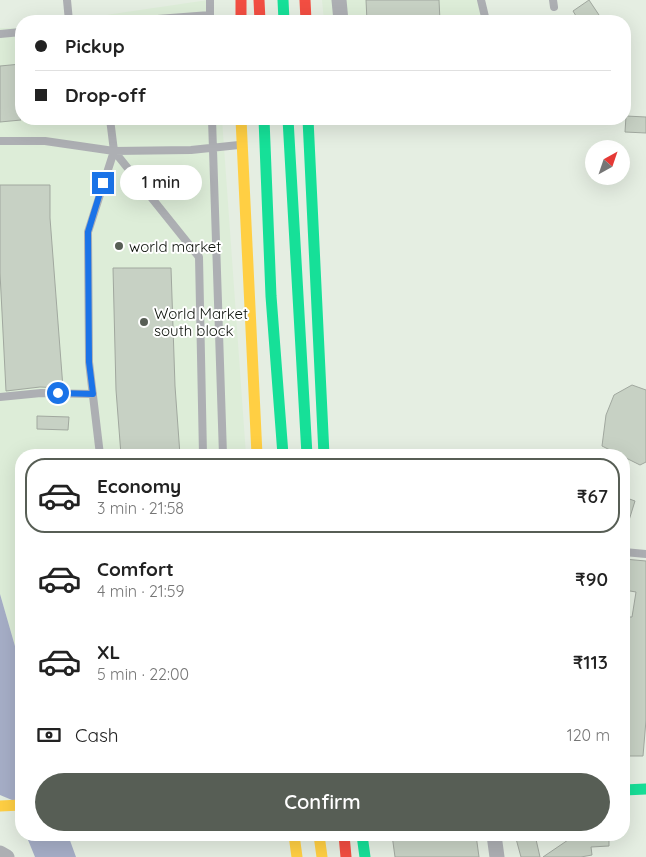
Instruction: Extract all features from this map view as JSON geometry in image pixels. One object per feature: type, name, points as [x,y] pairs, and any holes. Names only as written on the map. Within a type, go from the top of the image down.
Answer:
[{"type":"main road","points":[[241,0],[241,15]]},
{"type":"main road","points":[[259,0],[260,15]]},
{"type":"main road","points":[[283,0],[284,15]]},
{"type":"main road","points":[[306,0],[306,15]]},
{"type":"main road","points":[[241,125],[257,449]]},
{"type":"main road","points":[[264,125],[271,296],[283,449]]},
{"type":"main road","points":[[288,125],[307,449]]},
{"type":"main road","points":[[308,125],[324,449]]},
{"type":"main road","points":[[630,790],[646,789]]},
{"type":"main road","points":[[0,806],[15,805]]},
{"type":"main road","points":[[295,841],[297,857]]},
{"type":"main road","points":[[320,841],[322,857]]},
{"type":"main road","points":[[345,841],[346,857]]},
{"type":"main road","points":[[363,841],[365,857]]},
{"type":"street","points":[[339,0],[340,15]]},
{"type":"street","points":[[495,841],[497,857]]},
{"type":"street","points":[[0,853],[7,857]]},
{"type":"lane","points":[[67,0],[68,15]]},
{"type":"lane","points":[[210,0],[210,15]]},
{"type":"lane","points":[[481,0],[485,15]]},
{"type":"lane","points":[[0,34],[15,33]]},
{"type":"lane","points":[[99,449],[89,362],[88,232],[114,151],[111,125]]},
{"type":"lane","points":[[212,125],[223,449]]},
{"type":"lane","points":[[0,141],[45,141],[114,151],[212,149],[241,145]]},
{"type":"lane","points":[[114,151],[199,257],[203,449]]},
{"type":"lane","points":[[0,397],[40,393],[93,394]]},
{"type":"lane","points":[[630,553],[646,554]]},
{"type":"shaded area","points":[[208,0],[213,0],[214,15],[106,15]]},
{"type":"shaded area","points":[[322,0],[479,0],[483,15],[323,15]]},
{"type":"shaded area","points":[[0,28],[15,28],[15,125],[222,125],[246,449],[15,449],[15,646],[0,594]]},
{"type":"water","points":[[0,594],[15,646],[15,808],[12,800],[0,795]]},
{"type":"water","points":[[28,841],[70,841],[76,857],[35,857]]},
{"type":"building","points":[[366,0],[439,0],[440,15],[367,15]]},
{"type":"building","points":[[589,0],[599,15],[575,15],[573,11]]},
{"type":"building","points":[[15,65],[15,121],[0,122],[0,66]]},
{"type":"building","points":[[631,116],[646,117],[646,133],[625,132],[625,125],[631,125]]},
{"type":"building","points":[[0,185],[50,185],[50,218],[63,388],[40,387],[6,391],[0,273]]},
{"type":"building","name":"World Market south block","points":[[113,268],[171,268],[175,386],[180,449],[121,449],[116,390]]},
{"type":"building","points":[[632,385],[646,390],[646,462],[640,465],[630,460],[630,449],[608,449],[602,446],[606,415],[614,395]]},
{"type":"building","points":[[37,416],[69,417],[68,430],[37,429]]},
{"type":"building","points":[[630,499],[635,501],[630,517]]},
{"type":"building","points":[[630,560],[646,561],[646,720],[643,756],[630,756],[630,617],[632,617],[636,592],[630,591]]},
{"type":"building","points":[[393,841],[477,841],[479,857],[395,857]]},
{"type":"building","points":[[517,841],[536,841],[540,857],[521,857]]},
{"type":"building","points":[[567,841],[609,841],[609,846],[591,847],[592,855],[581,857],[543,857]]},
{"type":"traffic: fast","points":[[283,0],[284,15]]},
{"type":"traffic: fast","points":[[264,125],[271,296],[283,449]]},
{"type":"traffic: fast","points":[[288,125],[307,449]]},
{"type":"traffic: fast","points":[[308,125],[324,449]]},
{"type":"traffic: fast","points":[[630,790],[646,789]]},
{"type":"traffic: fast","points":[[363,841],[365,857]]},
{"type":"traffic: slow","points":[[241,125],[257,449]]},
{"type":"traffic: slow","points":[[0,806],[15,805]]},
{"type":"traffic: slow","points":[[295,841],[297,857]]},
{"type":"traffic: slow","points":[[320,841],[322,857]]},
{"type":"traffic: jam","points":[[241,0],[241,15]]},
{"type":"traffic: jam","points":[[259,0],[260,15]]},
{"type":"traffic: jam","points":[[305,0],[306,15]]},
{"type":"traffic: jam","points":[[345,841],[346,857]]},
{"type":"place","name":"world market","points":[[119,246]]},
{"type":"place","name":"World Market south block","points":[[144,322]]},
{"type":"route","points":[[58,393],[93,394],[89,362],[88,232],[103,183]]}]
